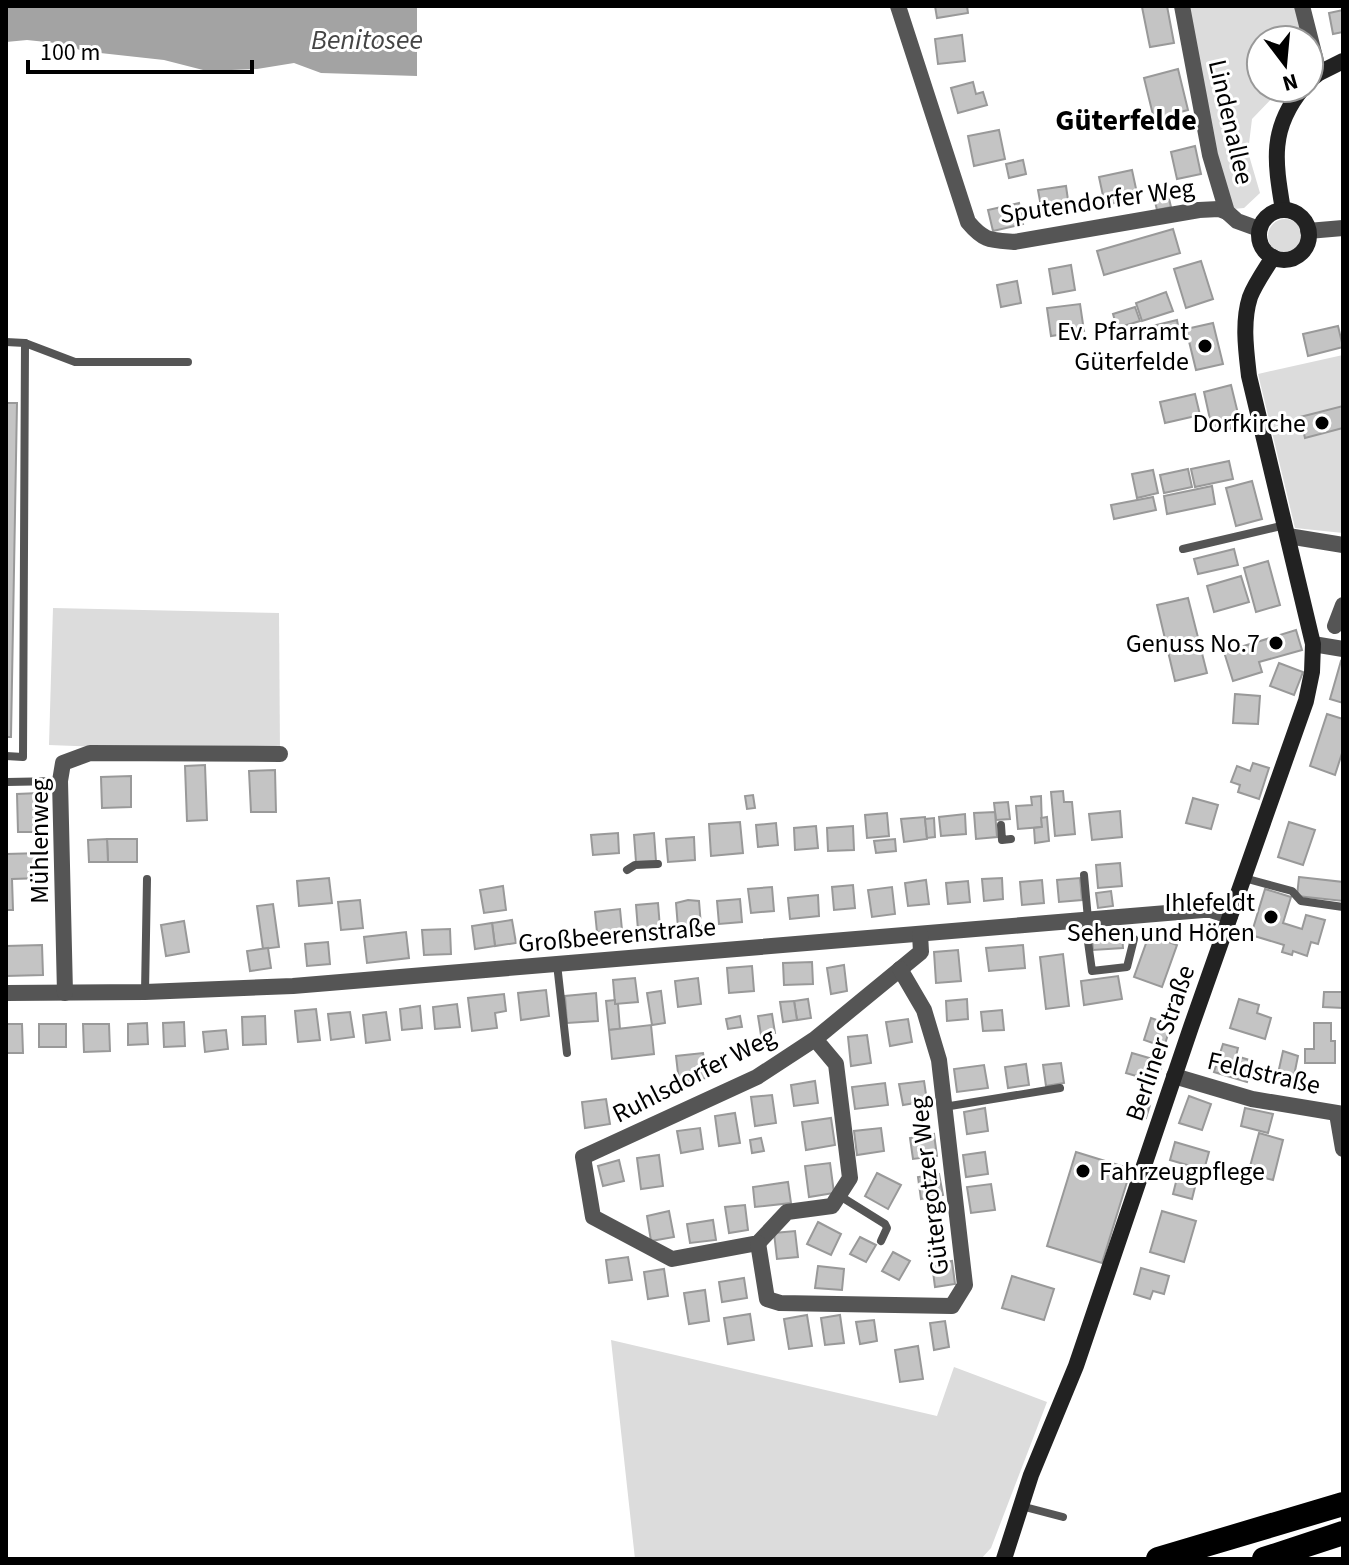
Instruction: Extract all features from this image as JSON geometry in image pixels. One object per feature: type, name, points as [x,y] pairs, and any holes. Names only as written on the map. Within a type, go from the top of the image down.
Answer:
[{"type":"highway","points":[[1158,1559],[1343,1504]]},
{"type":"highway","points":[[1264,1559],[1343,1533]]},
{"type":"main road","points":[[1325,71],[1343,61]]},
{"type":"main road","points":[[1283,210],[1276,145],[1279,129],[1291,104]]},
{"type":"main road","points":[[1283,210],[1297,214],[1308,231],[1306,246],[1295,257],[1288,259],[1273,257],[1266,252],[1261,245],[1259,229],[1268,215],[1283,210]]},
{"type":"main road","name":"Berliner Straße","points":[[1004,1559],[1031,1475],[1076,1366],[1306,701],[1312,672],[1313,644],[1249,376],[1245,345],[1250,297],[1273,257]]},
{"type":"street","name":"Sputendorfer Weg","points":[[898,6],[968,222],[979,235],[989,240],[1014,242],[1199,210],[1219,209],[1227,212]]},
{"type":"street","name":"Lindenallee","points":[[1182,6],[1210,155],[1227,212],[1237,221],[1259,229]]},
{"type":"street","points":[[1308,231],[1343,228]]},
{"type":"street","points":[[1287,531],[1343,545]]},
{"type":"street","points":[[1335,626],[1343,605]]},
{"type":"street","points":[[1313,644],[1343,649]]},
{"type":"street","name":"Mühlenweg","points":[[65,993],[60,781],[63,763],[90,753],[280,754]]},
{"type":"street","name":"Großbeerenstraße","points":[[6,993],[293,986],[1203,910],[1230,916]]},
{"type":"street","name":"Ruhlsdorfer Weg","points":[[758,1243],[672,1259],[593,1217],[583,1157],[757,1077],[815,1039],[921,952],[920,934]]},
{"type":"street","name":"Gütergotzer Weg","points":[[758,1243],[767,1299],[780,1303],[952,1306],[965,1285],[939,1060],[924,1010],[900,969]]},
{"type":"street","points":[[758,1243],[787,1212],[832,1206],[850,1178],[836,1064],[815,1039]]},
{"type":"street","name":"Feldstraße","points":[[1174,1076],[1252,1099],[1340,1114]]},
{"type":"street","points":[[1340,1114],[1343,1149]]},
{"type":"lane","points":[[6,342],[25,343],[75,362],[188,362]]},
{"type":"lane","points":[[6,756],[23,757],[25,343]]},
{"type":"lane","points":[[1183,549],[1287,531]]},
{"type":"lane","points":[[7,782],[60,781]]},
{"type":"lane","points":[[1001,825],[1002,840],[1011,839]]},
{"type":"lane","points":[[627,870],[635,865],[658,864]]},
{"type":"lane","points":[[1084,875],[1092,971],[1127,967],[1134,939]]},
{"type":"lane","points":[[1244,878],[1292,891],[1301,901],[1343,907]]},
{"type":"lane","points":[[145,992],[147,879]]},
{"type":"lane","points":[[557,964],[567,1053]]},
{"type":"lane","points":[[944,1107],[1060,1088]]},
{"type":"lane","points":[[839,1195],[885,1224],[887,1228],[881,1241]]},
{"type":"lane","points":[[1021,1506],[1063,1517]]},
{"type":"shaded area","points":[[1187,6],[1299,6],[1303,24],[1245,24],[1245,104],[1267,104],[1252,119],[1248,152],[1260,193],[1244,208],[1233,209],[1215,155]]},
{"type":"shaded area","points":[[1285,219],[1297,224],[1302,236],[1297,248],[1285,253],[1273,248],[1268,236],[1273,224]]},
{"type":"shaded area","points":[[1343,355],[1343,533],[1295,528],[1258,374]]},
{"type":"shaded area","points":[[53,608],[279,613],[280,754],[49,745]]},
{"type":"shaded area","points":[[611,1340],[937,1416],[954,1367],[1047,1402],[991,1548],[981,1559],[635,1559]]},
{"type":"water","name":"Benitosee","points":[[6,6],[417,6],[417,76],[321,73],[294,63],[257,69],[207,71],[164,60],[82,51],[65,44],[27,40],[6,42]]},
{"type":"building","points":[[935,6],[967,6],[968,13],[937,18]]},
{"type":"building","points":[[1167,6],[1174,43],[1150,47],[1142,7]]},
{"type":"building","points":[[1343,10],[1343,32],[1333,34],[1329,13]]},
{"type":"building","points":[[962,35],[965,61],[938,64],[935,39]]},
{"type":"building","points":[[1178,69],[1188,110],[1154,119],[1144,78]]},
{"type":"building","points":[[973,82],[976,94],[983,92],[987,105],[958,113],[951,88]]},
{"type":"building","points":[[999,130],[1005,159],[974,166],[968,136]]},
{"type":"building","points":[[1195,146],[1201,174],[1177,179],[1171,152]]},
{"type":"building","points":[[1023,160],[1026,174],[1009,178],[1006,164]]},
{"type":"building","points":[[1132,170],[1138,198],[1105,205],[1099,177]]},
{"type":"building","points":[[1066,186],[1069,207],[1042,212],[1038,190]]},
{"type":"building","points":[[1166,186],[1171,207],[1157,210],[1152,189]]},
{"type":"building","points":[[1019,203],[1023,224],[993,231],[988,210]]},
{"type":"building","points":[[1173,229],[1180,253],[1104,275],[1097,251]]},
{"type":"building","points":[[1201,261],[1213,299],[1186,308],[1174,269]]},
{"type":"building","points":[[1071,265],[1075,290],[1053,294],[1049,269]]},
{"type":"building","points":[[1017,281],[1021,303],[1001,307],[997,285]]},
{"type":"building","points":[[1166,292],[1173,311],[1142,321],[1136,303]]},
{"type":"building","points":[[1080,304],[1084,331],[1051,336],[1047,308]]},
{"type":"building","points":[[1135,307],[1140,321],[1117,328],[1113,314]]},
{"type":"building","points":[[1177,320],[1179,331],[1147,339],[1144,328]]},
{"type":"building","name":"Ev. Pfarramt Güterfelde","points":[[1213,323],[1223,364],[1196,370],[1186,329]]},
{"type":"building","points":[[1338,326],[1343,347],[1308,356],[1303,334]]},
{"type":"building","points":[[1231,385],[1241,426],[1213,433],[1204,392]]},
{"type":"building","points":[[1195,394],[1200,415],[1165,423],[1160,402]]},
{"type":"building","points":[[6,403],[17,403],[11,737],[6,737]]},
{"type":"building","name":"Dorfkirche","points":[[1343,406],[1343,428],[1305,438],[1300,417]]},
{"type":"building","points":[[1229,461],[1233,479],[1195,487],[1191,469]]},
{"type":"building","points":[[1188,469],[1192,487],[1164,493],[1160,475]]},
{"type":"building","points":[[1153,470],[1158,493],[1137,498],[1132,474]]},
{"type":"building","points":[[1252,481],[1262,519],[1236,526],[1226,488]]},
{"type":"building","points":[[1212,486],[1215,504],[1167,514],[1164,496]]},
{"type":"building","points":[[1153,497],[1156,510],[1114,519],[1111,505]]},
{"type":"building","points":[[1234,549],[1238,565],[1198,574],[1194,559]]},
{"type":"building","points":[[1268,561],[1280,605],[1256,612],[1244,568]]},
{"type":"building","points":[[1241,576],[1249,602],[1214,612],[1207,586]]},
{"type":"building","points":[[1188,598],[1207,673],[1175,681],[1157,605]]},
{"type":"building","points":[[1296,630],[1302,650],[1259,662],[1262,672],[1233,681],[1224,652]]},
{"type":"building","points":[[1343,662],[1343,703],[1330,699]]},
{"type":"building","points":[[1279,663],[1303,672],[1294,695],[1270,686]]},
{"type":"building","points":[[1235,694],[1260,696],[1258,724],[1233,723]]},
{"type":"building","points":[[1327,714],[1343,719],[1343,750],[1335,775],[1310,766]]},
{"type":"building","points":[[1253,763],[1269,768],[1259,799],[1238,792],[1240,785],[1231,782],[1237,766],[1250,771]]},
{"type":"building","points":[[205,765],[207,820],[187,821],[185,766]]},
{"type":"building","points":[[275,770],[276,812],[251,812],[249,771]]},
{"type":"building","points":[[131,776],[131,807],[102,808],[101,777]]},
{"type":"building","points":[[1063,791],[1064,802],[1072,802],[1075,834],[1055,836],[1051,792]]},
{"type":"building","points":[[39,793],[40,832],[18,832],[17,794]]},
{"type":"building","points":[[753,795],[755,808],[747,809],[745,796]]},
{"type":"building","points":[[1041,796],[1042,827],[1018,829],[1016,806],[1032,805],[1031,797]]},
{"type":"building","points":[[1193,798],[1218,805],[1211,829],[1186,823]]},
{"type":"building","points":[[1008,802],[1010,819],[996,820],[994,803]]},
{"type":"building","points":[[1120,811],[1122,837],[1092,840],[1089,814]]},
{"type":"building","points":[[995,812],[997,837],[976,839],[974,813]]},
{"type":"building","points":[[887,813],[889,836],[867,838],[865,815]]},
{"type":"building","points":[[965,814],[966,834],[941,836],[939,817]]},
{"type":"building","points":[[925,817],[927,839],[904,842],[901,819]]},
{"type":"building","points":[[1047,817],[1049,841],[1035,843],[1034,828],[1042,827],[1041,818]]},
{"type":"building","points":[[934,818],[935,837],[927,838],[925,819]]},
{"type":"building","points":[[740,822],[743,853],[711,856],[709,824]]},
{"type":"building","points":[[1289,822],[1315,830],[1303,865],[1278,857]]},
{"type":"building","points":[[776,823],[778,845],[758,847],[756,825]]},
{"type":"building","points":[[816,826],[818,848],[795,850],[794,828]]},
{"type":"building","points":[[853,826],[854,850],[828,851],[827,828]]},
{"type":"building","points":[[618,833],[619,853],[593,855],[591,835]]},
{"type":"building","points":[[654,833],[656,861],[636,862],[634,835]]},
{"type":"building","points":[[694,837],[695,860],[668,862],[666,839]]},
{"type":"building","points":[[107,839],[137,839],[137,862],[108,862]]},
{"type":"building","points":[[107,839],[108,862],[89,862],[88,840]]},
{"type":"building","points":[[895,839],[896,851],[876,853],[874,841]]},
{"type":"building","points":[[42,853],[43,878],[12,879],[13,910],[6,910],[6,854]]},
{"type":"building","points":[[1120,863],[1122,886],[1098,888],[1096,865]]},
{"type":"building","points":[[1299,877],[1343,882],[1343,901],[1297,896]]},
{"type":"building","points":[[329,878],[332,903],[299,906],[297,881]]},
{"type":"building","points":[[1002,878],[1003,899],[984,901],[982,879]]},
{"type":"building","points":[[1080,878],[1082,900],[1059,902],[1057,880]]},
{"type":"building","points":[[926,880],[929,904],[908,906],[905,883]]},
{"type":"building","points":[[1042,880],[1044,903],[1022,905],[1020,882]]},
{"type":"building","points":[[968,881],[970,902],[948,904],[946,883]]},
{"type":"building","points":[[853,885],[855,908],[834,910],[832,887]]},
{"type":"building","points":[[503,886],[506,910],[484,913],[480,890]]},
{"type":"building","points":[[772,887],[774,911],[751,913],[748,889]]},
{"type":"building","points":[[892,887],[895,914],[872,917],[868,890]]},
{"type":"building","points":[[1265,889],[1291,897],[1283,923],[1302,929],[1306,915],[1325,920],[1318,944],[1311,942],[1307,956],[1293,951],[1292,955],[1282,952],[1284,945],[1251,935]]},
{"type":"building","points":[[1111,891],[1113,906],[1098,908],[1096,893]]},
{"type":"building","points":[[818,895],[819,916],[790,919],[788,898]]},
{"type":"building","points":[[740,899],[742,922],[719,924],[717,901]]},
{"type":"building","points":[[360,900],[363,928],[341,930],[338,902]]},
{"type":"building","points":[[699,901],[701,926],[678,928],[676,903]]},
{"type":"building","points":[[658,903],[660,928],[638,930],[636,905]]},
{"type":"building","points":[[273,904],[279,947],[263,949],[257,906]]},
{"type":"building","points":[[620,909],[622,930],[597,932],[595,912]]},
{"type":"building","points":[[512,920],[516,943],[495,946],[492,923]]},
{"type":"building","points":[[184,921],[189,952],[166,956],[161,925]]},
{"type":"building","points":[[492,923],[495,946],[475,949],[472,926]]},
{"type":"building","points":[[450,929],[451,954],[424,955],[422,930]]},
{"type":"building","points":[[406,932],[409,958],[367,963],[364,937]]},
{"type":"building","points":[[1122,934],[1123,948],[1093,950],[1092,937]]},
{"type":"building","points":[[1149,935],[1177,945],[1162,987],[1134,977]]},
{"type":"building","points":[[328,942],[330,964],[307,966],[305,944]]},
{"type":"building","points":[[42,945],[43,975],[6,976],[6,946]]},
{"type":"building","points":[[1023,945],[1025,968],[989,971],[986,948]]},
{"type":"building","points":[[268,948],[271,968],[250,971],[247,951]]},
{"type":"building","points":[[958,950],[961,981],[936,983],[934,952]]},
{"type":"building","points":[[1063,954],[1069,1006],[1046,1009],[1040,957]]},
{"type":"building","points":[[812,962],[813,984],[784,985],[783,963]]},
{"type":"building","points":[[844,965],[847,991],[831,994],[827,968]]},
{"type":"building","points":[[752,966],[754,991],[729,993],[727,968]]},
{"type":"building","points":[[1118,976],[1122,999],[1084,1005],[1081,981]]},
{"type":"building","points":[[635,978],[638,1002],[615,1004],[613,980]]},
{"type":"building","points":[[698,978],[701,1004],[678,1007],[675,981]]},
{"type":"building","points":[[546,990],[549,1016],[521,1020],[518,993]]},
{"type":"building","points":[[661,991],[665,1023],[652,1025],[647,993]]},
{"type":"building","points":[[1324,992],[1343,992],[1343,1008],[1323,1007]]},
{"type":"building","points":[[596,993],[598,1021],[567,1023],[565,996]]},
{"type":"building","points":[[504,994],[506,1011],[495,1013],[497,1028],[472,1031],[468,998]]},
{"type":"building","points":[[808,999],[811,1018],[797,1020],[794,1001]]},
{"type":"building","points":[[967,999],[968,1019],[947,1021],[946,1001]]},
{"type":"building","points":[[1239,999],[1259,1005],[1257,1013],[1271,1018],[1265,1039],[1230,1028]]},
{"type":"building","points":[[615,1000],[620,1029],[609,1030],[606,1001]]},
{"type":"building","points":[[794,1001],[797,1020],[783,1022],[780,1002]]},
{"type":"building","points":[[457,1004],[460,1027],[435,1029],[433,1007]]},
{"type":"building","points":[[420,1006],[422,1028],[402,1030],[400,1009]]},
{"type":"building","points":[[316,1009],[320,1040],[298,1042],[295,1011]]},
{"type":"building","points":[[1002,1010],[1004,1030],[983,1031],[981,1012]]},
{"type":"building","points":[[350,1012],[354,1037],[331,1040],[328,1014]]},
{"type":"building","points":[[386,1012],[390,1040],[366,1043],[363,1015]]},
{"type":"building","points":[[772,1014],[775,1033],[761,1035],[758,1016]]},
{"type":"building","points":[[265,1016],[266,1044],[243,1045],[242,1017]]},
{"type":"building","points":[[740,1016],[742,1027],[728,1029],[726,1019]]},
{"type":"building","points":[[1151,1018],[1171,1025],[1164,1047],[1144,1040]]},
{"type":"building","points":[[908,1019],[912,1042],[890,1046],[886,1022]]},
{"type":"building","points":[[184,1022],[185,1046],[164,1047],[163,1023]]},
{"type":"building","points":[[147,1023],[148,1044],[128,1045],[128,1024]]},
{"type":"building","points":[[1314,1023],[1331,1023],[1335,1063],[1305,1063],[1305,1049],[1314,1049]]},
{"type":"building","points":[[6,1024],[22,1024],[23,1053],[6,1053]]},
{"type":"building","points":[[39,1024],[66,1024],[66,1047],[39,1047]]},
{"type":"building","points":[[83,1024],[109,1024],[110,1051],[84,1052]]},
{"type":"building","points":[[651,1025],[654,1054],[612,1059],[609,1030]]},
{"type":"building","points":[[226,1030],[228,1049],[205,1052],[203,1032]]},
{"type":"building","points":[[867,1035],[871,1063],[851,1066],[848,1037]]},
{"type":"building","points":[[1223,1044],[1238,1048],[1236,1056],[1253,1061],[1247,1082],[1214,1072]]},
{"type":"building","points":[[1283,1051],[1298,1056],[1293,1081],[1277,1078]]},
{"type":"building","points":[[703,1053],[707,1078],[679,1082],[676,1056]]},
{"type":"building","points":[[1132,1053],[1163,1062],[1157,1082],[1126,1073]]},
{"type":"building","points":[[1061,1063],[1064,1083],[1046,1086],[1043,1065]]},
{"type":"building","points":[[1026,1064],[1029,1085],[1008,1088],[1005,1067]]},
{"type":"building","points":[[984,1065],[988,1088],[957,1092],[954,1069]]},
{"type":"building","points":[[815,1081],[818,1103],[794,1106],[791,1085]]},
{"type":"building","points":[[924,1081],[927,1101],[903,1105],[899,1084]]},
{"type":"building","points":[[885,1083],[888,1105],[855,1109],[852,1087]]},
{"type":"building","points":[[772,1095],[776,1123],[755,1126],[751,1097]]},
{"type":"building","points":[[1189,1096],[1211,1104],[1202,1130],[1179,1123]]},
{"type":"building","points":[[606,1099],[610,1124],[585,1128],[582,1102]]},
{"type":"building","points":[[1137,1100],[1150,1105],[1146,1118],[1133,1114]]},
{"type":"building","points":[[985,1108],[988,1131],[967,1134],[964,1112]]},
{"type":"building","points":[[1245,1108],[1273,1114],[1268,1133],[1241,1126]]},
{"type":"building","points":[[735,1113],[740,1143],[719,1146],[715,1116]]},
{"type":"building","points":[[831,1118],[835,1145],[806,1150],[802,1122]]},
{"type":"building","points":[[700,1128],[703,1149],[681,1153],[677,1131]]},
{"type":"building","points":[[881,1128],[884,1151],[857,1155],[854,1131]]},
{"type":"building","points":[[1259,1133],[1283,1140],[1273,1180],[1248,1174]]},
{"type":"building","points":[[934,1134],[937,1156],[913,1159],[910,1138]]},
{"type":"building","points":[[761,1138],[764,1151],[752,1153],[750,1140]]},
{"type":"building","points":[[1175,1142],[1209,1152],[1204,1170],[1170,1160]]},
{"type":"building","points":[[985,1152],[988,1174],[966,1177],[963,1155]]},
{"type":"building","points":[[1076,1152],[1131,1169],[1102,1263],[1047,1246]]},
{"type":"building","points":[[659,1155],[663,1186],[641,1189],[637,1158]]},
{"type":"building","points":[[619,1160],[624,1181],[603,1186],[598,1166]]},
{"type":"building","points":[[830,1163],[834,1193],[809,1197],[805,1166]]},
{"type":"building","points":[[1180,1166],[1199,1171],[1192,1199],[1173,1194]]},
{"type":"building","points":[[877,1173],[901,1185],[888,1209],[865,1196]]},
{"type":"building","points":[[939,1174],[943,1195],[921,1199],[918,1177]]},
{"type":"building","points":[[788,1182],[791,1203],[755,1207],[753,1187]]},
{"type":"building","points":[[991,1184],[995,1210],[971,1213],[967,1187]]},
{"type":"building","points":[[745,1205],[748,1230],[729,1233],[725,1207]]},
{"type":"building","points":[[669,1211],[674,1237],[651,1241],[647,1216]]},
{"type":"building","points":[[1162,1211],[1196,1221],[1184,1262],[1150,1252]]},
{"type":"building","points":[[713,1220],[716,1240],[690,1243],[687,1224]]},
{"type":"building","points":[[818,1222],[841,1234],[831,1255],[807,1244]]},
{"type":"building","points":[[795,1231],[798,1257],[777,1259],[774,1233]]},
{"type":"building","points":[[860,1237],[876,1245],[866,1262],[850,1254]]},
{"type":"building","points":[[893,1252],[910,1261],[899,1280],[882,1271]]},
{"type":"building","points":[[628,1257],[632,1280],[609,1283],[606,1260]]},
{"type":"building","points":[[952,1261],[955,1284],[935,1287],[932,1264]]},
{"type":"building","points":[[818,1266],[844,1269],[842,1290],[815,1288]]},
{"type":"building","points":[[1141,1268],[1169,1276],[1164,1294],[1153,1291],[1150,1299],[1134,1294]]},
{"type":"building","points":[[664,1269],[668,1296],[648,1299],[644,1272]]},
{"type":"building","points":[[1012,1276],[1054,1289],[1044,1320],[1002,1308]]},
{"type":"building","points":[[744,1278],[747,1298],[722,1302],[719,1282]]},
{"type":"building","points":[[705,1290],[709,1321],[689,1324],[684,1293]]},
{"type":"building","points":[[750,1314],[754,1340],[728,1344],[724,1318]]},
{"type":"building","points":[[807,1315],[812,1346],[789,1349],[784,1319]]},
{"type":"building","points":[[840,1315],[844,1343],[825,1345],[821,1318]]},
{"type":"building","points":[[874,1320],[877,1341],[860,1344],[856,1322]]},
{"type":"building","points":[[945,1321],[949,1347],[934,1350],[930,1323]]},
{"type":"building","points":[[918,1346],[923,1379],[900,1382],[895,1350]]},
{"type":"place","name":"Ev. Pfarramt Güterfelde","points":[[1205,346]]},
{"type":"place","name":"Dorfkirche","points":[[1322,423]]},
{"type":"place","name":"Genuss No.7","points":[[1276,643]]},
{"type":"place","name":"Ihlefeldt Sehen und Hören","points":[[1271,917]]},
{"type":"place","name":"Fahrzeugpflege","points":[[1083,1171]]},
{"type":"district","name":"Güterfelde","points":[[1126,120]]}]
